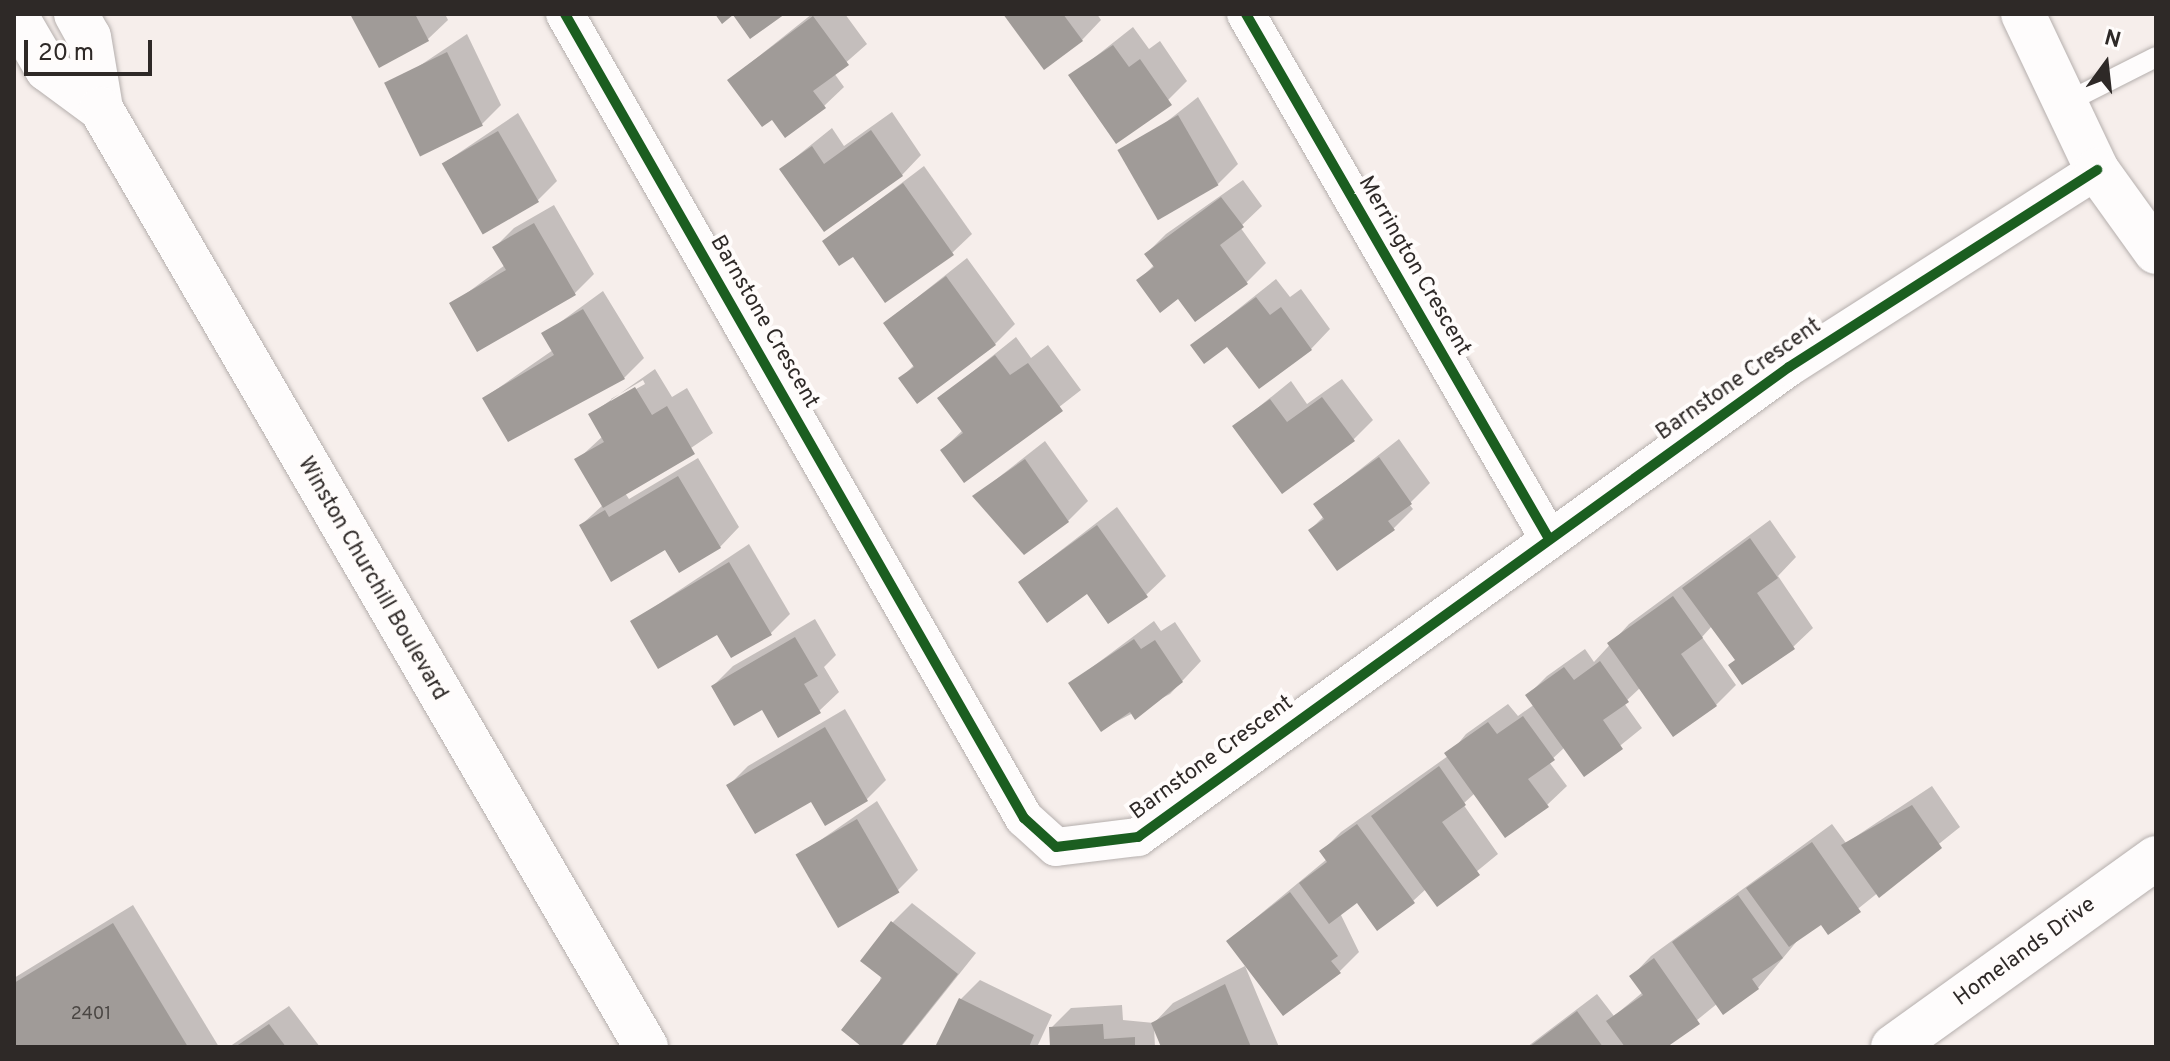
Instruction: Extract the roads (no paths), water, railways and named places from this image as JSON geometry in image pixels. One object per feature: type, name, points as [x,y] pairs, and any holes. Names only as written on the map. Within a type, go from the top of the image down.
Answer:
[{"type":"main road","name":"Winston Churchill Boulevard","points":[[15,14],[47,69],[101,109]]},
{"type":"main road","name":"Winston Churchill Boulevard","points":[[76,14],[89,37],[101,109],[646,1047]]},
{"type":"main road","points":[[2023,14],[2062,105],[2097,170],[2156,252]]},
{"type":"main road","name":"Homelands Drive","points":[[1893,1047],[2156,858]]},
{"type":"street","name":"Barnstone Crescent","points":[[565,14],[1024,818],[1056,847],[1138,837],[1548,537],[1789,367],[2097,170]]},
{"type":"street","name":"Merrington Crescent","points":[[1246,14],[1548,537]]},
{"type":"lane","points":[[2062,105],[2156,57]]}]
